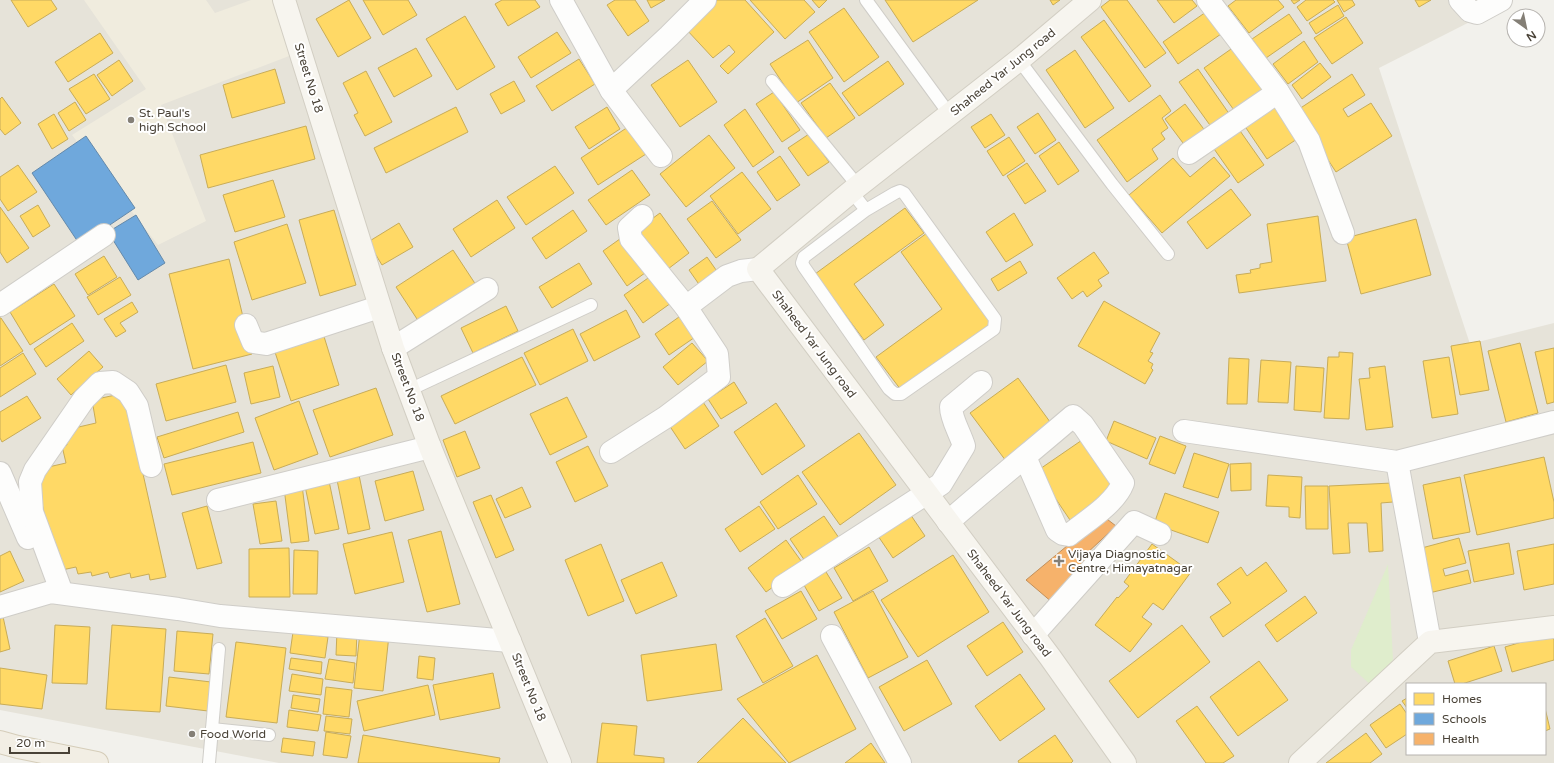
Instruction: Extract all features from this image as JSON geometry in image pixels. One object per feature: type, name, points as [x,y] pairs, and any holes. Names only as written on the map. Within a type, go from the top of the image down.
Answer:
[{"type":"main road","points":[[0,742],[97,763]]},
{"type":"street","name":"Street No 18","points":[[284,0],[393,348],[430,447],[560,763]]},
{"type":"street","points":[[561,0],[611,90],[661,156]]},
{"type":"street","points":[[611,90],[705,0]]},
{"type":"street","name":"Shaheed Yar Jung road","points":[[1090,0],[1019,60],[855,188],[758,269],[1033,635],[1125,763]]},
{"type":"street","points":[[1208,0],[1278,92],[1310,141],[1343,232]]},
{"type":"street","points":[[1460,0],[1470,11],[1477,13],[1501,0]]},
{"type":"street","points":[[1188,153],[1278,92]]},
{"type":"street","points":[[611,452],[666,417],[719,377],[717,354],[686,307],[631,239],[629,228],[642,216]]},
{"type":"street","points":[[0,304],[104,235]]},
{"type":"street","points":[[686,307],[727,276],[741,271],[758,269]]},
{"type":"street","points":[[393,348],[487,289]]},
{"type":"street","points":[[246,325],[253,342],[266,344],[379,307]]},
{"type":"street","points":[[63,594],[32,512],[30,482],[35,470],[84,398],[100,383],[113,382],[128,392],[137,406],[151,466]]},
{"type":"street","points":[[782,586],[941,484],[964,446],[951,415],[952,407],[981,382]]},
{"type":"street","points":[[948,522],[1024,457],[1073,416],[1123,482],[1120,491],[1109,503],[1069,535],[1063,534],[1057,530],[1024,457]]},
{"type":"street","points":[[1184,430],[1397,462],[1554,422]]},
{"type":"street","points":[[218,500],[430,447]]},
{"type":"street","points":[[1397,462],[1430,642]]},
{"type":"street","points":[[0,473],[63,594]]},
{"type":"street","points":[[1033,635],[1134,522],[1160,534]]},
{"type":"street","points":[[63,594],[69,572]]},
{"type":"street","points":[[0,607],[63,594],[220,616],[510,641]]},
{"type":"street","points":[[1300,763],[1430,642],[1554,627]]},
{"type":"street","points":[[832,636],[900,763]]},
{"type":"lane","points":[[866,0],[950,115]]},
{"type":"lane","points":[[1019,60],[1112,184],[1168,254]]},
{"type":"lane","points":[[772,81],[855,188],[866,210]]},
{"type":"lane","points":[[900,191],[904,193],[995,319],[994,330],[901,394],[895,394],[889,390],[802,263],[804,256],[866,210],[895,192],[900,191]]},
{"type":"lane","points":[[409,390],[591,305]]},
{"type":"lane","points":[[209,763],[219,649]]},
{"type":"lane","points":[[212,729],[269,735]]},
{"type":"shaded area","points":[[0,0],[1513,0],[1379,68],[1470,344],[1554,323],[1554,763],[279,763],[0,710]]},
{"type":"shaded area","name":"St. Paul's high School","points":[[84,0],[206,0],[215,13],[251,0],[279,0],[302,51],[161,105],[206,221],[158,245],[72,135],[146,89]]},
{"type":"green space","points":[[1388,564],[1393,660],[1373,687],[1351,667],[1351,650]]},
{"type":"building: Homes","points":[[11,0],[51,0],[57,9],[28,27]]},
{"type":"building: Homes","points":[[349,0],[371,38],[338,57],[316,19]]},
{"type":"building: Homes","points":[[363,0],[408,0],[417,15],[383,35]]},
{"type":"building: Homes","points":[[502,0],[535,0],[540,7],[508,26],[495,4]]},
{"type":"building: Homes","points":[[615,0],[635,0],[649,21],[628,36],[607,5]]},
{"type":"building: Homes","points":[[647,0],[665,0],[651,8]]},
{"type":"building: Homes","points":[[717,0],[745,0],[774,32],[728,74],[720,66],[735,52],[729,45],[713,58],[686,29]]},
{"type":"building: Homes","points":[[750,0],[804,0],[815,12],[785,39]]},
{"type":"building: Homes","points":[[812,0],[827,0],[819,8]]},
{"type":"building: Homes","points":[[885,0],[978,0],[913,42]]},
{"type":"building: Homes","points":[[1050,0],[1060,0],[1053,5]]},
{"type":"building: Homes","points":[[1110,0],[1127,0],[1166,53],[1145,68],[1101,7]]},
{"type":"building: Homes","points":[[1157,0],[1192,0],[1197,6],[1174,23]]},
{"type":"building: Homes","points":[[1236,0],[1278,0],[1284,7],[1249,33],[1228,6]]},
{"type":"building: Homes","points":[[1291,0],[1300,0],[1294,4]]},
{"type":"building: Homes","points":[[1306,0],[1333,0],[1335,2],[1307,21],[1297,7]]},
{"type":"building: Homes","points":[[1337,0],[1352,0],[1355,5],[1344,12]]},
{"type":"building: Homes","points":[[1415,0],[1431,0],[1419,7]]},
{"type":"building: Homes","points":[[1338,5],[1344,16],[1316,34],[1309,23]]},
{"type":"building: Homes","points":[[844,8],[879,57],[844,82],[809,32]]},
{"type":"building: Homes","points":[[1206,12],[1221,34],[1178,64],[1163,42]]},
{"type":"building: Homes","points":[[1289,14],[1302,33],[1266,58],[1252,39]]},
{"type":"building: Homes","points":[[465,16],[495,67],[457,90],[426,39]]},
{"type":"building: Homes","points":[[1346,17],[1363,43],[1332,64],[1314,38]]},
{"type":"building: Homes","points":[[1104,20],[1151,86],[1129,102],[1081,37]]},
{"type":"building: Homes","points":[[557,32],[571,53],[531,78],[518,57]]},
{"type":"building: Homes","points":[[100,33],[113,53],[68,82],[55,62]]},
{"type":"building: Homes","points":[[808,40],[833,78],[796,103],[770,64]]},
{"type":"building: Homes","points":[[1304,41],[1318,62],[1288,84],[1273,64]]},
{"type":"building: Homes","points":[[1234,47],[1266,92],[1236,113],[1204,68]]},
{"type":"building: Homes","points":[[416,48],[432,76],[394,97],[378,68]]},
{"type":"building: Homes","points":[[1075,50],[1114,108],[1085,128],[1046,70]]},
{"type":"building: Homes","points":[[579,59],[595,84],[552,111],[536,86]]},
{"type":"building: Homes","points":[[119,60],[133,81],[112,96],[97,75]]},
{"type":"building: Homes","points":[[688,60],[717,102],[680,127],[651,85]]},
{"type":"building: Homes","points":[[888,61],[904,84],[859,116],[842,93]]},
{"type":"building: Homes","points":[[1320,63],[1331,77],[1302,99],[1292,85]]},
{"type":"building: Homes","points":[[275,69],[285,103],[232,118],[223,85]]},
{"type":"building: Homes","points":[[1198,69],[1230,115],[1212,128],[1179,82]]},
{"type":"building: Homes","points":[[366,71],[392,122],[365,136],[354,115],[358,113],[343,83]]},
{"type":"building: Homes","points":[[94,74],[110,99],[86,114],[69,89]]},
{"type":"building: Homes","points":[[1352,74],[1365,95],[1343,109],[1348,117],[1371,103],[1392,136],[1336,172],[1296,111]]},
{"type":"building: Homes","points":[[514,81],[525,101],[501,114],[490,94]]},
{"type":"building: Homes","points":[[830,83],[855,118],[826,138],[801,103]]},
{"type":"building: Homes","points":[[774,92],[800,130],[782,142],[756,104]]},
{"type":"building: Homes","points":[[1160,95],[1171,111],[1162,118],[1168,128],[1161,133],[1165,139],[1152,149],[1158,159],[1127,182],[1097,140]]},
{"type":"building: Homes","points":[[2,97],[21,123],[5,135],[0,129],[0,99]]},
{"type":"building: Homes","points":[[75,102],[86,120],[69,131],[58,113]]},
{"type":"building: Homes","points":[[1272,102],[1297,139],[1267,159],[1242,122]]},
{"type":"building: Homes","points":[[1185,104],[1206,132],[1186,147],[1165,119]]},
{"type":"building: Homes","points":[[456,107],[468,132],[386,173],[374,148]]},
{"type":"building: Homes","points":[[607,107],[620,129],[589,149],[575,127]]},
{"type":"building: Homes","points":[[745,109],[774,152],[753,167],[724,125]]},
{"type":"building: Homes","points":[[1038,113],[1056,140],[1035,154],[1017,127]]},
{"type":"building: Homes","points":[[54,114],[68,139],[52,149],[38,124]]},
{"type":"building: Homes","points":[[991,114],[1005,135],[985,148],[971,127]]},
{"type":"building: Homes","points":[[306,126],[315,159],[208,188],[200,155]]},
{"type":"building: Homes","points":[[628,127],[646,154],[598,185],[581,158]]},
{"type":"building: Homes","points":[[1238,128],[1264,165],[1238,183],[1212,146]]},
{"type":"building: Homes","points":[[809,134],[829,162],[808,176],[788,148]]},
{"type":"building: Homes","points":[[709,135],[735,168],[686,207],[660,174]]},
{"type":"building: Homes","points":[[1009,137],[1025,161],[1003,176],[987,151]]},
{"type":"building: Homes","points":[[1059,142],[1079,171],[1058,185],[1039,156]]},
{"type":"building: Homes","points":[[780,156],[800,185],[777,201],[757,172]]},
{"type":"building: Homes","points":[[1214,157],[1230,176],[1162,233],[1129,195],[1173,158],[1190,177]]},
{"type":"building: Homes","points":[[1027,163],[1046,191],[1025,204],[1007,176]]},
{"type":"building: Homes","points":[[18,165],[37,192],[8,211],[0,199],[0,177]]},
{"type":"building: Homes","points":[[555,166],[574,193],[526,225],[507,197]]},
{"type":"building: Homes","points":[[632,170],[650,195],[606,225],[588,200]]},
{"type":"building: Homes","points":[[742,172],[771,209],[738,234],[710,196]]},
{"type":"building: Homes","points":[[273,180],[285,217],[235,232],[223,195]]},
{"type":"building: Homes","points":[[1231,189],[1251,215],[1207,249],[1187,222]]},
{"type":"building: Homes","points":[[497,200],[515,228],[471,257],[453,229]]},
{"type":"building: Homes","points":[[712,201],[741,240],[716,258],[687,219]]},
{"type":"building: Homes","points":[[38,205],[50,226],[33,237],[20,216]]},
{"type":"building: Homes","points":[[0,207],[29,248],[7,263],[0,252]]},
{"type":"building: Homes","points":[[905,208],[924,233],[854,284],[884,325],[864,340],[815,274]]},
{"type":"building: Homes","points":[[334,210],[356,285],[320,296],[299,220]]},
{"type":"building: Homes","points":[[573,210],[587,231],[546,259],[532,238]]},
{"type":"building: Homes","points":[[660,213],[689,253],[664,272],[634,232]]},
{"type":"building: Homes","points":[[1014,213],[1033,245],[1006,262],[986,232]]},
{"type":"building: Homes","points":[[1318,216],[1326,281],[1239,293],[1236,275],[1251,273],[1250,270],[1260,268],[1260,264],[1272,262],[1267,224]]},
{"type":"building: Homes","points":[[1416,219],[1431,275],[1361,294],[1346,238]]},
{"type":"building: Homes","points":[[399,223],[413,247],[382,265],[368,242]]},
{"type":"building: Homes","points":[[287,224],[306,283],[252,300],[234,242]]},
{"type":"building: Homes","points":[[927,233],[992,324],[901,390],[876,357],[942,309],[901,252]]},
{"type":"building: Homes","points":[[624,236],[649,270],[627,286],[603,251]]},
{"type":"building: Homes","points":[[453,250],[476,285],[419,322],[396,287]]},
{"type":"building: Homes","points":[[1094,252],[1109,273],[1098,280],[1102,286],[1087,297],[1083,291],[1072,299],[1057,278]]},
{"type":"building: Homes","points":[[104,256],[117,277],[88,295],[75,274]]},
{"type":"building: Homes","points":[[707,257],[721,277],[703,290],[689,270]]},
{"type":"building: Homes","points":[[229,259],[252,354],[193,369],[169,274]]},
{"type":"building: Homes","points":[[1020,261],[1027,273],[998,291],[991,279]]},
{"type":"building: Homes","points":[[579,263],[592,284],[552,308],[539,287]]},
{"type":"building: Homes","points":[[651,276],[671,303],[643,323],[624,295]]},
{"type":"building: Homes","points":[[120,277],[131,295],[98,315],[87,297]]},
{"type":"building: Homes","points":[[54,284],[75,316],[30,345],[10,312]]},
{"type":"building: Homes","points":[[1104,301],[1160,333],[1150,352],[1153,353],[1148,361],[1153,364],[1151,368],[1153,370],[1145,384],[1078,346]]},
{"type":"building: Homes","points":[[132,302],[138,312],[120,323],[126,331],[116,337],[104,319]]},
{"type":"building: Homes","points":[[506,306],[518,331],[473,353],[461,328]]},
{"type":"building: Homes","points":[[626,310],[640,337],[594,361],[580,334]]},
{"type":"building: Homes","points":[[686,312],[701,333],[669,355],[655,334]]},
{"type":"building: Homes","points":[[0,318],[23,351],[0,366]]},
{"type":"building: Homes","points":[[72,323],[84,341],[46,367],[34,349]]},
{"type":"building: Homes","points":[[573,329],[588,361],[540,385],[524,353]]},
{"type":"building: Homes","points":[[322,330],[339,385],[291,401],[273,346]]},
{"type":"building: Homes","points":[[1480,341],[1489,390],[1460,395],[1451,346]]},
{"type":"building: Homes","points":[[692,343],[708,361],[678,385],[663,367]]},
{"type":"building: Homes","points":[[1520,343],[1538,413],[1506,422],[1488,351]]},
{"type":"building: Homes","points":[[1554,348],[1554,402],[1547,404],[1535,352]]},
{"type":"building: Homes","points":[[89,351],[103,367],[71,395],[57,379]]},
{"type":"building: Homes","points":[[1339,352],[1353,353],[1349,419],[1324,418],[1328,357],[1339,357]]},
{"type":"building: Homes","points":[[23,353],[36,374],[0,397],[0,368]]},
{"type":"building: Homes","points":[[522,357],[536,385],[455,424],[441,396]]},
{"type":"building: Homes","points":[[1449,357],[1458,414],[1432,418],[1423,361]]},
{"type":"building: Homes","points":[[1229,358],[1249,359],[1247,404],[1227,404]]},
{"type":"building: Homes","points":[[1261,360],[1291,362],[1288,403],[1258,402]]},
{"type":"building: Homes","points":[[226,365],[236,402],[166,421],[156,384]]},
{"type":"building: Homes","points":[[273,366],[280,397],[251,404],[244,373]]},
{"type":"building: Homes","points":[[1296,366],[1324,368],[1321,412],[1294,410]]},
{"type":"building: Homes","points":[[1385,366],[1393,427],[1366,430],[1359,379],[1370,378],[1369,368]]},
{"type":"building: Homes","points":[[1018,378],[1053,426],[1006,461],[970,413]]},
{"type":"building: Homes","points":[[734,382],[747,403],[721,419],[708,399]]},
{"type":"building: Homes","points":[[376,388],[393,435],[330,457],[313,410]]},
{"type":"building: Homes","points":[[125,393],[166,577],[150,580],[149,574],[131,578],[130,573],[110,578],[108,572],[92,576],[91,572],[78,574],[76,567],[57,571],[37,481],[44,468],[66,463],[62,446],[67,445],[64,435],[70,429],[96,423],[92,400]]},
{"type":"building: Homes","points":[[27,396],[41,418],[2,442],[0,438],[0,412]]},
{"type":"building: Homes","points":[[567,397],[587,437],[550,455],[530,414]]},
{"type":"building: Homes","points":[[299,401],[318,454],[274,470],[255,418]]},
{"type":"building: Homes","points":[[703,402],[719,426],[685,449],[669,425]]},
{"type":"building: Homes","points":[[776,403],[805,446],[762,475],[734,432]]},
{"type":"building: Homes","points":[[238,412],[244,432],[164,458],[157,437]]},
{"type":"building: Homes","points":[[1114,421],[1156,438],[1147,459],[1106,441]]},
{"type":"building: Homes","points":[[465,431],[480,468],[457,477],[443,440]]},
{"type":"building: Homes","points":[[859,433],[896,485],[840,525],[802,472]]},
{"type":"building: Homes","points":[[1160,436],[1186,446],[1175,474],[1149,464]]},
{"type":"building: Homes","points":[[1085,438],[1119,487],[1070,520],[1037,471]]},
{"type":"building: Homes","points":[[253,442],[261,473],[172,495],[164,464]]},
{"type":"building: Homes","points":[[588,446],[608,486],[575,502],[556,462]]},
{"type":"building: Homes","points":[[1194,453],[1229,464],[1218,498],[1183,487]]},
{"type":"building: Homes","points":[[1544,457],[1554,502],[1554,518],[1477,535],[1464,475]]},
{"type":"building: Homes","points":[[1251,463],[1251,490],[1231,491],[1230,464]]},
{"type":"building: Homes","points":[[358,470],[370,529],[348,534],[336,475]]},
{"type":"building: Homes","points":[[413,471],[424,510],[385,521],[375,481]]},
{"type":"building: Homes","points":[[798,475],[817,504],[778,529],[760,502]]},
{"type":"building: Homes","points":[[1268,475],[1302,477],[1300,518],[1289,517],[1289,507],[1266,506]]},
{"type":"building: Homes","points":[[1460,477],[1470,532],[1433,539],[1423,485]]},
{"type":"building: Homes","points":[[329,481],[339,529],[315,534],[305,486]]},
{"type":"building: Homes","points":[[1392,483],[1393,502],[1381,503],[1383,551],[1369,552],[1367,523],[1348,523],[1350,553],[1333,554],[1329,486]]},
{"type":"building: Homes","points":[[302,485],[309,541],[291,543],[284,488]]},
{"type":"building: Homes","points":[[1305,486],[1328,486],[1328,529],[1306,529]]},
{"type":"building: Homes","points":[[522,487],[531,507],[505,518],[496,499]]},
{"type":"building: Homes","points":[[1165,493],[1219,512],[1208,543],[1154,524]]},
{"type":"building: Homes","points":[[491,495],[514,550],[496,558],[473,502]]},
{"type":"building: Homes","points":[[276,501],[282,541],[260,544],[253,504]]},
{"type":"building: Homes","points":[[207,506],[222,563],[197,569],[182,513]]},
{"type":"building: Homes","points":[[759,506],[775,529],[740,552],[725,529]]},
{"type":"building: Homes","points":[[908,511],[925,536],[893,558],[876,533]]},
{"type":"building: Homes","points":[[824,516],[839,538],[805,561],[790,539]]},
{"type":"building: Homes","points":[[441,531],[460,604],[427,612],[408,540]]},
{"type":"building: Homes","points":[[392,532],[404,582],[355,594],[343,544]]},
{"type":"building: Homes","points":[[1459,538],[1466,563],[1443,569],[1445,576],[1468,570],[1471,583],[1429,593],[1418,549]]},
{"type":"building: Homes","points":[[786,540],[804,565],[766,592],[748,568]]},
{"type":"building: Homes","points":[[1509,543],[1514,574],[1474,582],[1468,551]]},
{"type":"building: Homes","points":[[601,544],[624,601],[588,616],[565,560]]},
{"type":"building: Homes","points":[[1152,544],[1191,572],[1163,610],[1153,603],[1142,617],[1152,624],[1130,652],[1095,625],[1117,597],[1118,598],[1129,586],[1124,582]]},
{"type":"building: Homes","points":[[1554,544],[1554,584],[1524,590],[1517,551]]},
{"type":"building: Homes","points":[[869,547],[888,581],[853,601],[834,568]]},
{"type":"building: Homes","points":[[289,548],[290,597],[249,597],[249,549]]},
{"type":"building: Homes","points":[[294,550],[318,551],[317,594],[293,594]]},
{"type":"building: Homes","points":[[10,551],[24,581],[0,592],[0,556]]},
{"type":"building: Homes","points":[[953,555],[989,612],[918,657],[881,600]]},
{"type":"building: Homes","points":[[662,562],[677,596],[636,614],[621,580]]},
{"type":"building: Homes","points":[[1266,562],[1287,591],[1223,637],[1210,617],[1231,603],[1217,584],[1241,567],[1247,576]]},
{"type":"building: Homes","points":[[823,567],[842,598],[819,611],[801,580]]},
{"type":"building: Homes","points":[[801,591],[817,619],[782,639],[765,611]]},
{"type":"building: Homes","points":[[873,591],[908,657],[868,678],[834,612]]},
{"type":"building: Homes","points":[[1305,596],[1317,613],[1277,642],[1265,625]]},
{"type":"building: Homes","points":[[0,612],[2,612],[10,649],[0,652]]},
{"type":"building: Homes","points":[[765,618],[793,666],[763,683],[736,636]]},
{"type":"building: Homes","points":[[1003,622],[1023,652],[987,676],[967,646]]},
{"type":"building: Homes","points":[[55,625],[90,627],[87,684],[52,683]]},
{"type":"building: Homes","points":[[112,625],[166,629],[160,712],[106,709]]},
{"type":"building: Homes","points":[[1182,625],[1210,662],[1138,718],[1109,681]]},
{"type":"building: Homes","points":[[177,631],[213,634],[209,674],[174,671]]},
{"type":"building: Homes","points":[[337,631],[357,632],[356,656],[336,655]]},
{"type":"building: Homes","points":[[293,632],[328,637],[325,658],[290,653]]},
{"type":"building: Homes","points":[[360,632],[389,635],[383,691],[354,688]]},
{"type":"building: Homes","points":[[1552,633],[1554,640],[1554,660],[1512,672],[1505,647]]},
{"type":"building: Homes","points":[[236,642],[286,648],[277,723],[226,717]]},
{"type":"building: Homes","points":[[716,644],[722,690],[647,701],[641,655]]},
{"type":"building: Homes","points":[[1494,646],[1502,671],[1465,683],[1455,683],[1448,661]]},
{"type":"building: Homes","points":[[817,655],[856,729],[789,763],[737,699]]},
{"type":"building: Homes","points":[[419,656],[435,658],[433,680],[417,678]]},
{"type":"building: Homes","points":[[291,658],[322,662],[321,674],[289,669]]},
{"type":"building: Homes","points":[[329,659],[355,663],[353,683],[325,679]]},
{"type":"building: Homes","points":[[927,660],[952,704],[904,731],[879,687]]},
{"type":"building: Homes","points":[[1259,661],[1288,700],[1238,736],[1210,697]]},
{"type":"building: Homes","points":[[0,668],[47,675],[42,709],[0,704]]},
{"type":"building: Homes","points":[[493,673],[500,708],[440,720],[433,685]]},
{"type":"building: Homes","points":[[292,674],[323,679],[321,695],[289,691]]},
{"type":"building: Homes","points":[[1020,674],[1045,709],[1000,741],[975,706]]},
{"type":"building: Homes","points":[[169,677],[211,682],[208,711],[166,706]]},
{"type":"building: Homes","points":[[428,685],[435,715],[364,731],[357,701]]},
{"type":"building: Homes","points":[[326,687],[352,690],[349,717],[323,714]]},
{"type":"building: Homes","points":[[293,695],[320,699],[318,712],[291,708]]},
{"type":"building: Homes","points":[[1406,699],[1406,707],[1402,701]]},
{"type":"building: Homes","points":[[1400,704],[1406,713],[1406,735],[1386,748],[1370,725]]},
{"type":"building: Homes","points":[[1197,706],[1234,756],[1223,763],[1206,763],[1176,721]]},
{"type":"building: Homes","points":[[289,710],[321,715],[318,731],[287,727]]},
{"type":"building: Homes","points":[[1546,712],[1550,729],[1546,731]]},
{"type":"building: Homes","points":[[326,716],[352,719],[350,734],[324,731]]},
{"type":"building: Homes","points":[[743,718],[786,763],[697,763]]},
{"type":"building: Homes","points":[[602,723],[637,726],[634,755],[664,758],[664,763],[597,763]]},
{"type":"building: Homes","points":[[326,732],[351,736],[347,758],[323,755]]},
{"type":"building: Homes","points":[[1366,733],[1382,754],[1370,763],[1326,763]]},
{"type":"building: Homes","points":[[363,735],[500,758],[499,763],[358,763]]},
{"type":"building: Homes","points":[[1055,735],[1073,761],[1071,763],[1019,763],[1018,761]]},
{"type":"building: Homes","points":[[283,738],[315,742],[313,756],[281,752]]},
{"type":"building: Homes","points":[[871,743],[885,763],[845,763]]},
{"type":"building: Schools","points":[[86,136],[135,208],[80,245],[32,173]]},
{"type":"building: Schools","points":[[136,215],[165,263],[138,280],[108,232]]},
{"type":"building: Health","points":[[1103,516],[1116,526],[1085,555],[1094,565],[1053,603],[1026,580]]},
{"type":"place","name":"St. Paul's high School","points":[[131,120]]},
{"type":"place","name":"Vijaya Diagnostic Centre, Himayatnagar","points":[[1059,561]]},
{"type":"place","name":"Food World","points":[[192,734]]}]
